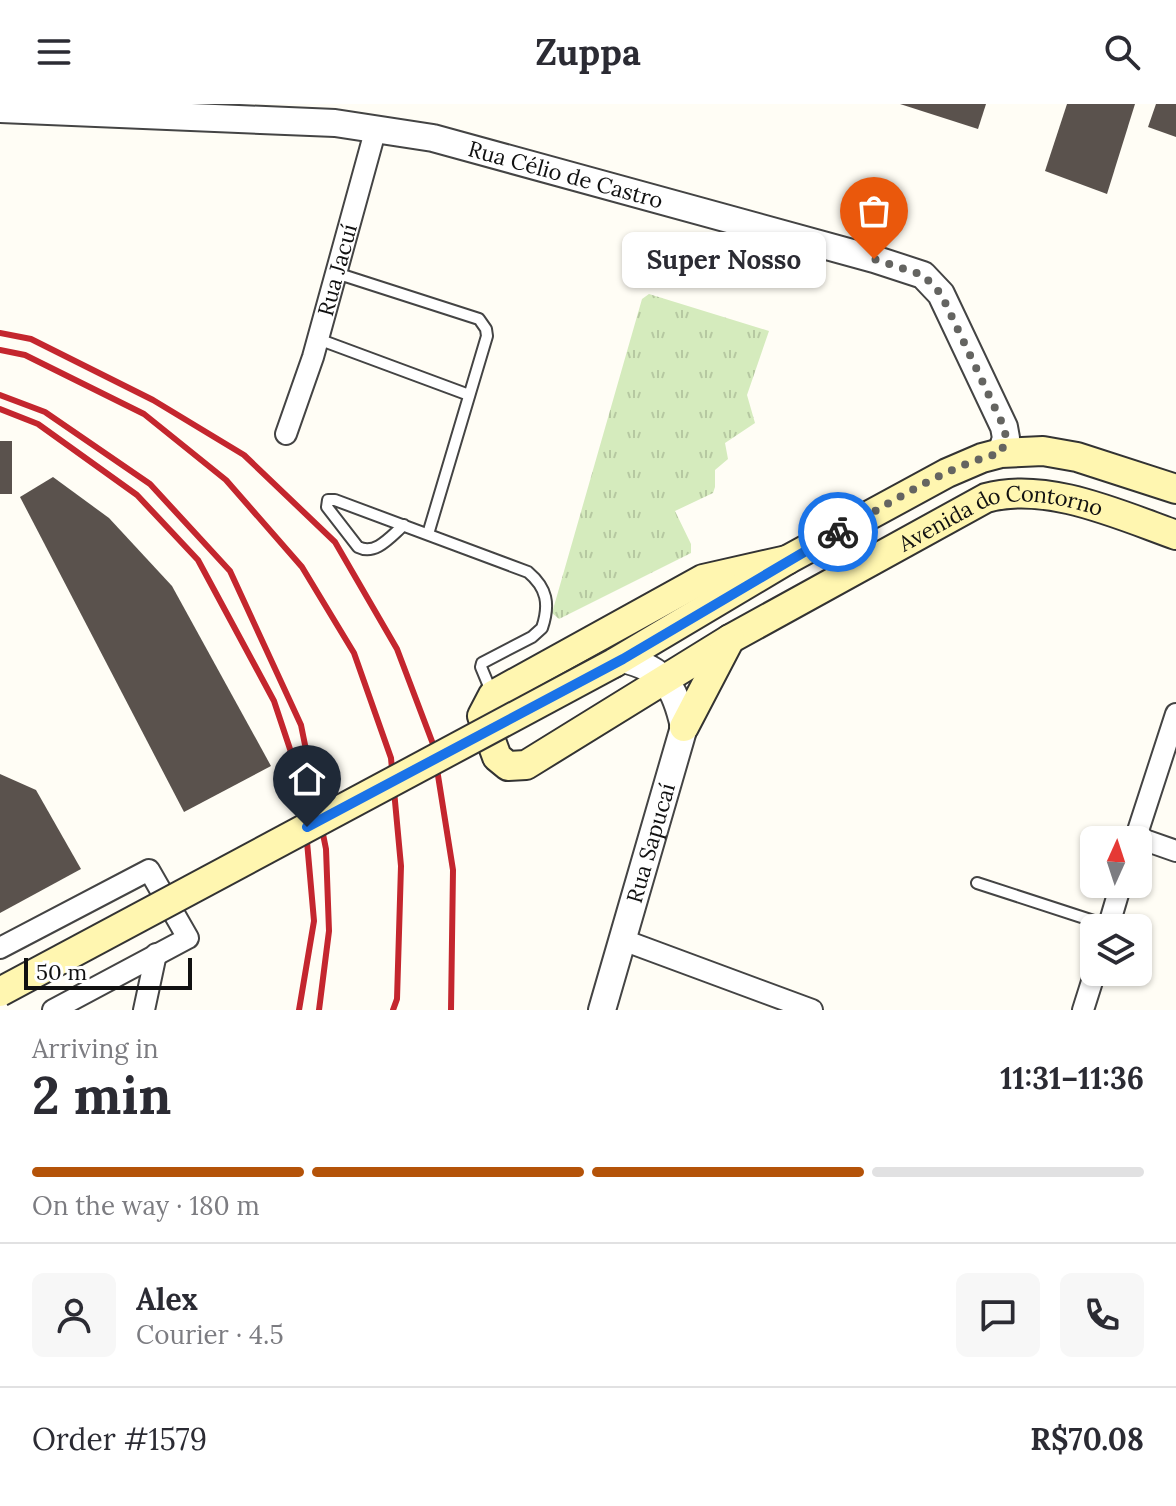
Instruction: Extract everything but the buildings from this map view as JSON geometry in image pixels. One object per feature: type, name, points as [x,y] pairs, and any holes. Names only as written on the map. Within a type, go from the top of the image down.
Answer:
[{"type":"main road","name":"Avenida do Contorno","points":[[0,992],[618,661],[787,560],[947,473],[982,458],[1001,453],[1043,451],[1077,457],[1176,489]]},
{"type":"main road","name":"Avenida do Contorno","points":[[493,695],[482,716],[497,757],[508,766],[526,765],[730,639],[986,498],[1003,493],[1079,501],[1176,535]]},
{"type":"main road","points":[[493,695],[703,579],[787,560]]},
{"type":"main road","points":[[684,727],[730,639]]},
{"type":"street","name":"Rua Célio de Castro","points":[[0,109],[335,123],[380,116],[433,138],[923,275],[941,294],[995,404],[1006,438],[1001,453]]},
{"type":"street","name":"Rua Jacuí","points":[[286,434],[318,339],[380,116]]},
{"type":"street","points":[[618,661],[647,665],[665,680],[677,699],[684,727]]},
{"type":"street","points":[[1139,826],[1176,714]]},
{"type":"street","name":"Rua Sapucaí","points":[[602,1010],[684,727]]},
{"type":"street","points":[[1152,844],[1176,851]]},
{"type":"street","points":[[0,948],[149,870],[188,938],[53,1010]]},
{"type":"street","points":[[623,940],[812,1010]]},
{"type":"street","points":[[144,1010],[156,954]]},
{"type":"street","points":[[1083,1010],[1091,986]]},
{"type":"lane","points":[[336,273],[479,319],[486,329],[487,336],[428,534]]},
{"type":"lane","points":[[318,339],[469,395]]},
{"type":"lane","points":[[404,525],[373,550],[365,550],[358,547],[327,507],[328,500],[335,500],[404,525],[528,572],[542,584],[545,593],[542,628],[532,637],[482,663],[493,695]]},
{"type":"lane","points":[[977,883],[1080,918]]},
{"type":"green space","points":[[649,294],[769,331],[747,395],[755,423],[725,443],[728,459],[715,470],[713,493],[675,511],[691,544],[691,553],[559,619],[552,613],[642,299]]},
{"type":"railway","points":[[0,333],[31,339],[153,400],[244,455],[335,542],[397,649],[433,744],[453,870],[451,1010]]},
{"type":"railway","points":[[0,350],[25,355],[144,414],[226,480],[302,567],[354,653],[391,758],[401,866],[397,999],[393,1010]]},
{"type":"railway","points":[[0,395],[45,412],[150,484],[230,571],[301,725],[326,849],[329,931],[319,1010]]},
{"type":"railway","points":[[0,409],[38,424],[137,495],[198,560],[274,701],[302,785],[314,921],[299,1010]]},
{"type":"way so far","points":[[838,532],[947,473],[1001,453],[1006,438],[995,404],[941,294],[923,275],[874,259]]},
{"type":"place","name":"Super Nosso","points":[[874,259]]},
{"type":"route","points":[[307,827],[623,659],[838,532]]}]
